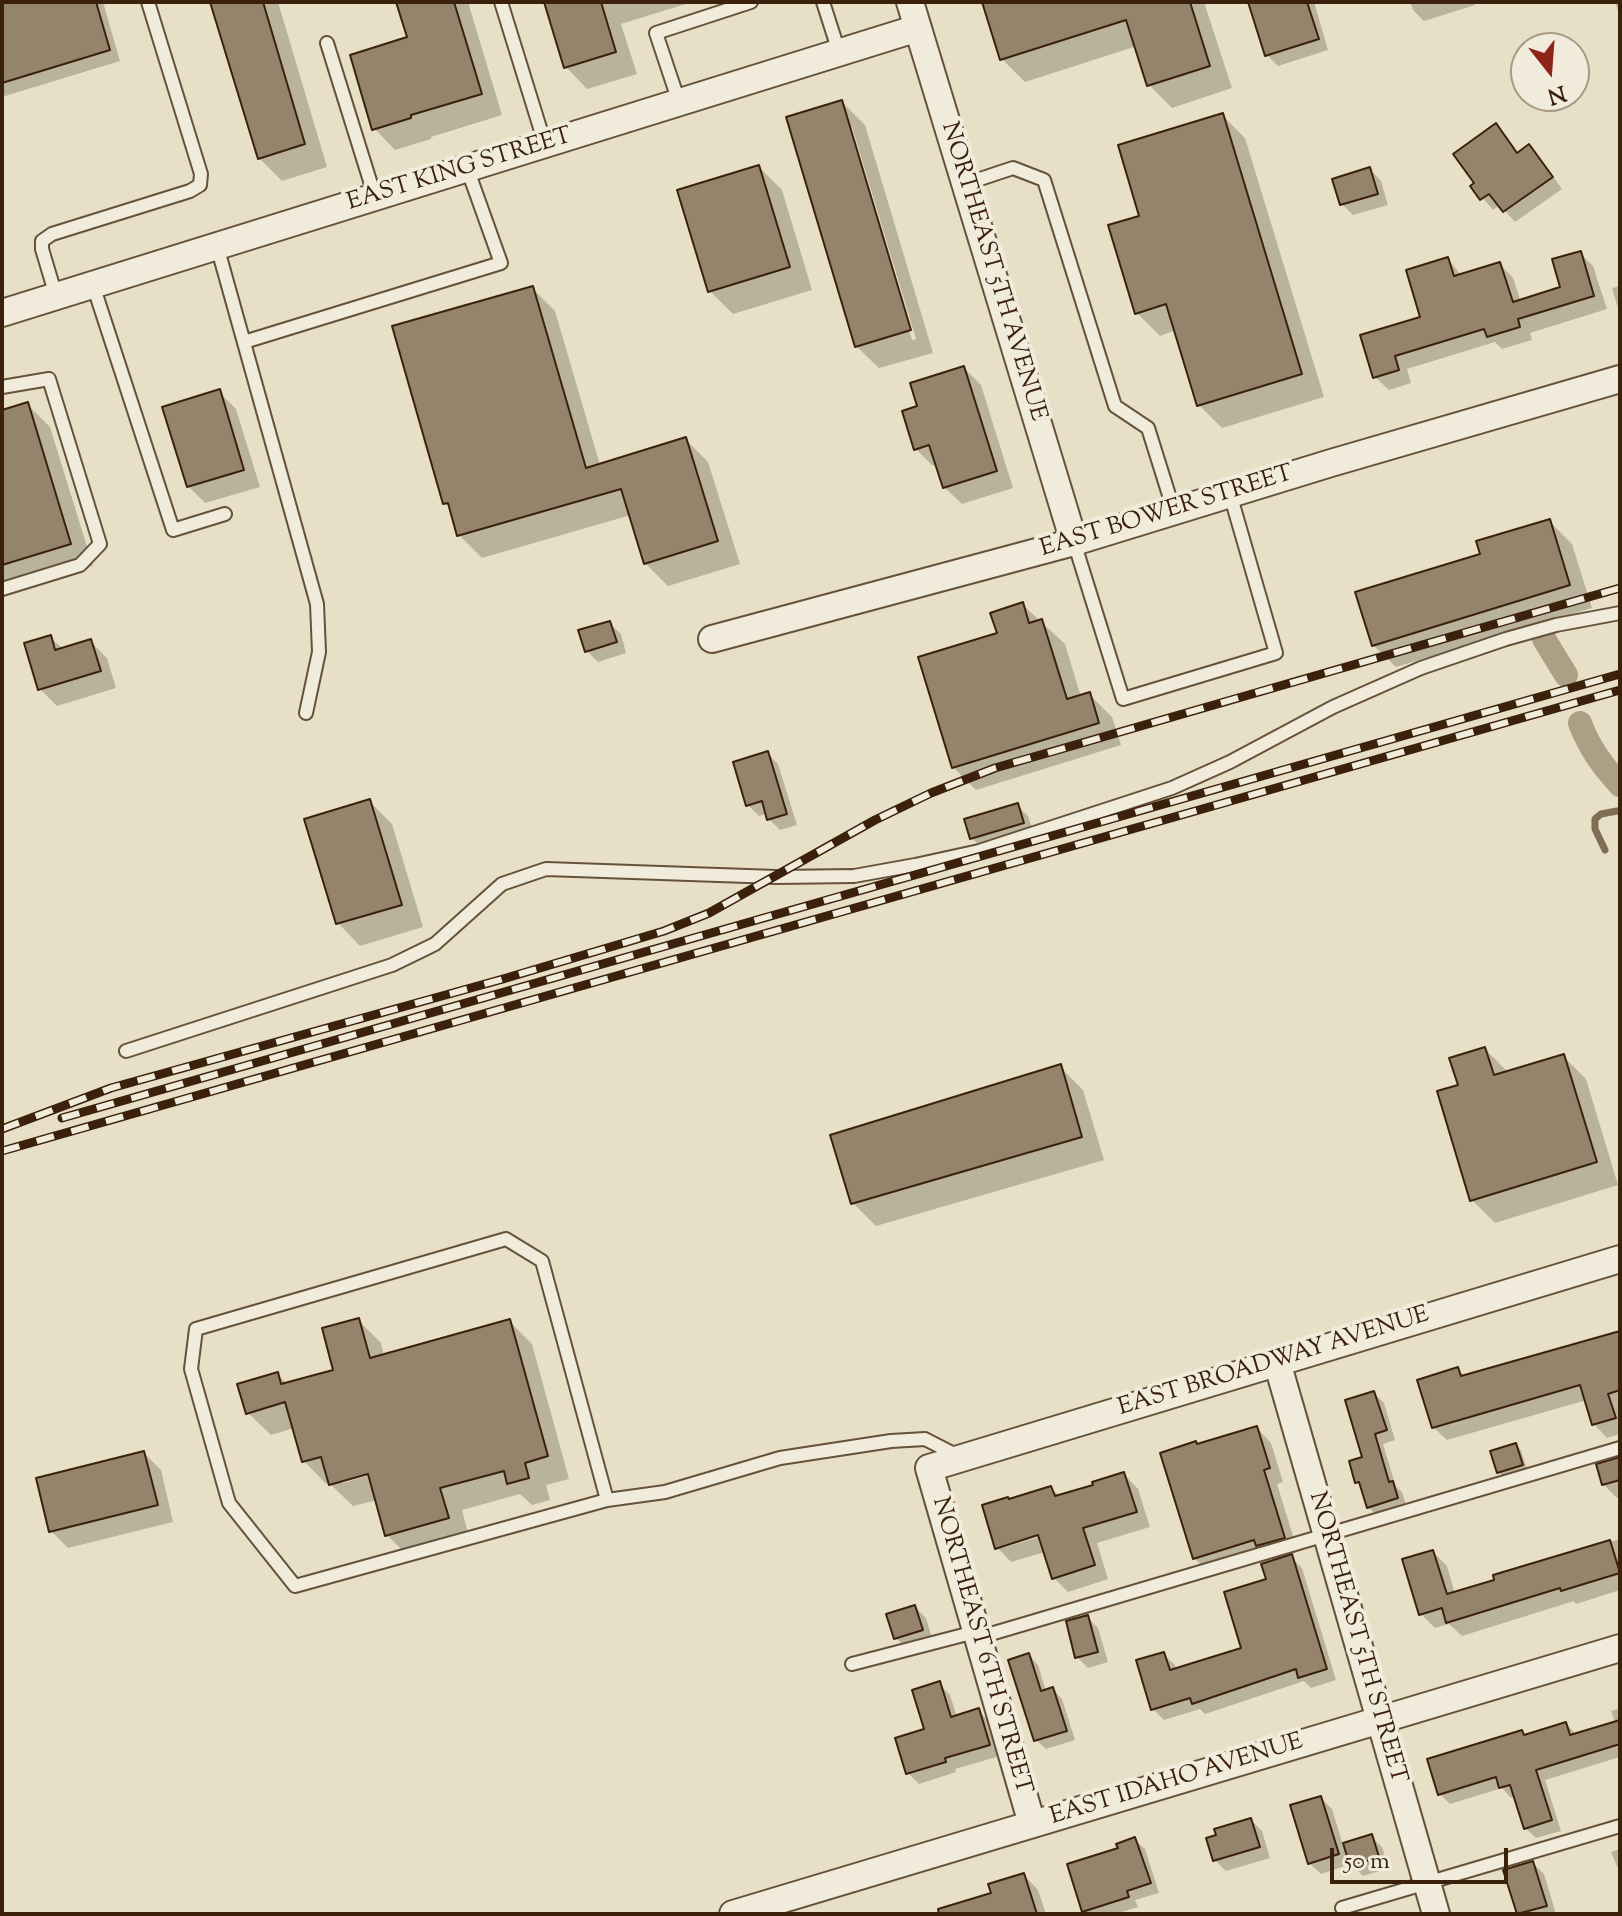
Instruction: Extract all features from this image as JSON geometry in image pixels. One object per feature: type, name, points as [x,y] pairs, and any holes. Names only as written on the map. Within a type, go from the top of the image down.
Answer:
[{"type":"street","name":"NORTHEAST 5TH AVENUE","points":[[910,2],[1074,542]]},
{"type":"street","name":"EAST KING STREET","points":[[2,313],[918,28]]},
{"type":"street","name":"EAST BOWER STREET","points":[[712,639],[1074,542],[1620,379]]},
{"type":"street","name":"EAST BROADWAY AVENUE","points":[[929,1468],[1620,1259]]},
{"type":"street","name":"NORTHEAST 5TH STREET","points":[[1277,1362],[1436,1914]]},
{"type":"street","name":"NORTHEAST 6TH STREET","points":[[929,1468],[1032,1824]]},
{"type":"street","name":"EAST IDAHO AVENUE","points":[[733,1914],[1620,1648]]},
{"type":"lane","points":[[56,296],[42,241],[52,234],[190,191],[200,185],[201,174],[148,2]]},
{"type":"lane","points":[[501,2],[545,144]]},
{"type":"lane","points":[[679,102],[656,33],[751,2]]},
{"type":"lane","points":[[823,2],[839,52]]},
{"type":"lane","points":[[327,43],[375,197]]},
{"type":"lane","points":[[244,342],[501,263],[467,168]]},
{"type":"lane","points":[[965,184],[1013,168],[1044,180],[1115,406],[1148,428],[1174,511]]},
{"type":"lane","points":[[217,246],[317,604],[319,652],[306,713]]},
{"type":"lane","points":[[93,285],[173,530],[225,514]]},
{"type":"lane","points":[[2,387],[49,379],[100,544],[80,565],[2,589]]},
{"type":"lane","points":[[1074,542],[1123,699],[1276,653],[1230,494]]},
{"type":"lane","points":[[126,1051],[392,965],[435,944],[502,884],[546,869],[776,877],[854,876],[979,851],[1172,788],[1230,762],[1333,707],[1421,668],[1556,625],[1620,613]]},
{"type":"lane","points":[[607,1500],[542,1261],[506,1239],[196,1329],[191,1369],[229,1503],[295,1586],[607,1500],[665,1492],[780,1458],[891,1441],[925,1439],[963,1458]]},
{"type":"lane","points":[[852,1664],[976,1635],[1620,1448]]},
{"type":"lane","points":[[1342,1908],[1620,1826]]},
{"type":"building","points":[[2,2],[96,2],[110,50],[2,83]]},
{"type":"building","points":[[210,2],[263,2],[305,144],[258,159]]},
{"type":"building","points":[[396,2],[454,2],[482,94],[372,130],[350,55],[407,37]]},
{"type":"building","points":[[544,2],[601,2],[616,52],[564,68]]},
{"type":"building","points":[[982,2],[1190,2],[1210,66],[1147,86],[1126,20],[1000,60]]},
{"type":"building","points":[[1248,2],[1307,2],[1319,39],[1265,56]]},
{"type":"building","points":[[842,100],[911,330],[855,347],[786,117]]},
{"type":"building","points":[[1223,113],[1302,374],[1197,406],[1166,304],[1135,314],[1108,225],[1139,216],[1118,145]]},
{"type":"building","points":[[1496,123],[1517,153],[1529,144],[1553,177],[1503,212],[1489,194],[1480,200],[1470,186],[1474,183],[1453,154]]},
{"type":"building","points":[[759,165],[790,267],[708,292],[677,190]]},
{"type":"building","points":[[1370,167],[1378,194],[1340,205],[1332,179]]},
{"type":"building","points":[[1581,251],[1594,296],[1518,319],[1520,327],[1487,337],[1484,329],[1395,356],[1399,370],[1373,378],[1360,335],[1420,317],[1406,270],[1448,257],[1454,276],[1500,262],[1513,302],[1560,287],[1552,259]]},
{"type":"building","points":[[533,286],[586,468],[686,437],[718,541],[644,564],[621,489],[457,536],[448,503],[443,504],[392,326]]},
{"type":"building","points":[[964,366],[997,471],[943,488],[929,445],[914,450],[902,411],[917,406],[910,383]]},
{"type":"building","points":[[220,389],[244,470],[187,487],[162,407]]},
{"type":"building","points":[[28,402],[71,544],[2,565],[2,410]]},
{"type":"building","points":[[1550,519],[1570,585],[1372,646],[1355,592],[1480,554],[1476,541]]},
{"type":"building","points":[[1023,602],[1029,623],[1042,619],[1067,699],[1090,692],[1099,723],[952,768],[918,657],[997,633],[990,613]]},
{"type":"building","points":[[610,621],[617,642],[585,652],[578,630]]},
{"type":"building","points":[[51,635],[55,650],[91,639],[101,671],[38,690],[24,643]]},
{"type":"building","points":[[768,751],[787,814],[767,820],[762,801],[746,806],[733,762]]},
{"type":"building","points":[[370,799],[402,905],[336,924],[304,819]]},
{"type":"building","points":[[1018,803],[1024,823],[970,839],[964,819]]},
{"type":"building","points":[[1485,1047],[1494,1075],[1564,1054],[1597,1162],[1470,1201],[1437,1091],[1458,1085],[1449,1058]]},
{"type":"building","points":[[1061,1064],[1082,1137],[851,1204],[830,1135]]},
{"type":"building","points":[[359,1318],[370,1358],[510,1319],[548,1456],[525,1463],[529,1478],[507,1484],[504,1471],[440,1488],[449,1518],[385,1536],[368,1474],[329,1485],[321,1457],[302,1462],[285,1402],[246,1414],[237,1384],[278,1372],[281,1384],[333,1370],[322,1328]]},
{"type":"building","points":[[1620,1331],[1620,1390],[1608,1394],[1616,1418],[1592,1425],[1580,1385],[1432,1428],[1417,1380],[1458,1367],[1461,1376]]},
{"type":"building","points":[[1374,1391],[1387,1430],[1375,1434],[1389,1482],[1393,1481],[1398,1498],[1367,1508],[1349,1461],[1362,1457],[1345,1400]]},
{"type":"building","points":[[1257,1426],[1270,1468],[1264,1470],[1285,1538],[1256,1546],[1254,1540],[1193,1559],[1160,1453]]},
{"type":"building","points":[[1516,1443],[1523,1465],[1497,1473],[1490,1451]]},
{"type":"building","points":[[144,1451],[158,1505],[49,1532],[36,1478]]},
{"type":"building","points":[[1620,1457],[1620,1480],[1602,1485],[1596,1464]]},
{"type":"building","points":[[1124,1472],[1137,1512],[1083,1528],[1095,1565],[1052,1579],[1038,1535],[995,1549],[982,1505],[1051,1486],[1055,1496]]},
{"type":"building","points":[[1610,1540],[1620,1573],[1446,1623],[1442,1608],[1419,1615],[1402,1559],[1433,1550],[1447,1594],[1494,1580],[1493,1575]]},
{"type":"building","points":[[1292,1554],[1327,1669],[1298,1678],[1296,1669],[1192,1704],[1190,1698],[1151,1710],[1136,1660],[1164,1652],[1170,1670],[1241,1648],[1224,1592],[1266,1579],[1261,1564]]},
{"type":"building","points":[[915,1605],[923,1630],[894,1639],[886,1614]]},
{"type":"building","points":[[1088,1615],[1098,1652],[1075,1658],[1066,1621]]},
{"type":"building","points":[[1029,1653],[1041,1691],[1053,1687],[1067,1731],[1034,1741],[1008,1660]]},
{"type":"building","points":[[940,1681],[951,1717],[979,1708],[990,1745],[906,1774],[895,1738],[924,1729],[912,1690]]},
{"type":"building","points":[[1620,1720],[1620,1744],[1536,1770],[1552,1820],[1524,1829],[1510,1785],[1499,1788],[1496,1777],[1438,1795],[1427,1759],[1522,1730],[1524,1735],[1566,1722],[1570,1735]]},
{"type":"building","points":[[1321,1796],[1339,1854],[1308,1864],[1290,1805]]},
{"type":"building","points":[[1251,1818],[1260,1847],[1213,1861],[1206,1838],[1216,1835],[1214,1829]]},
{"type":"building","points":[[1372,1834],[1379,1857],[1350,1866],[1343,1843]]},
{"type":"building","points":[[1135,1837],[1151,1883],[1127,1891],[1129,1897],[1082,1912],[1067,1864],[1118,1848],[1116,1844]]},
{"type":"building","points":[[1533,1861],[1547,1906],[1517,1914],[1503,1870]]},
{"type":"building","points":[[1024,1873],[1037,1914],[939,1914],[938,1909],[991,1893],[988,1884]]},
{"type":"waterway","points":[[1544,639],[1566,675]]},
{"type":"waterway","points":[[1580,723],[1597,756],[1620,785]]},
{"type":"waterway","points":[[1605,850],[1595,829],[1595,819],[1601,814],[1617,811]]},
{"type":"railway","points":[[2,1129],[111,1088],[664,931],[709,913],[875,820],[931,793],[995,768],[1620,588]]},
{"type":"railway","points":[[62,1118],[1620,674]]},
{"type":"railway","points":[[2,1151],[1620,690]]}]
